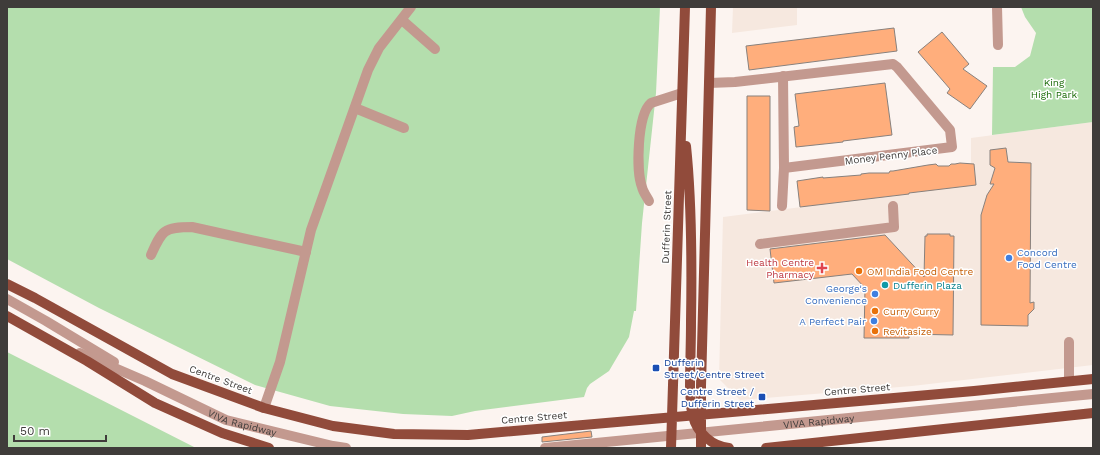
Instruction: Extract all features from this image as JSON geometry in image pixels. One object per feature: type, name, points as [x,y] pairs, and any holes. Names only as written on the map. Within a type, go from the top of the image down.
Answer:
[{"type":"main road","name":"Dufferin Street","points":[[671,448],[685,7]]},
{"type":"main road","points":[[697,415],[709,83],[710,7]]},
{"type":"main road","points":[[682,99],[689,173],[691,297],[690,381],[701,432],[701,448]]},
{"type":"main road","name":"Centre Street","points":[[7,284],[172,374],[264,408],[333,426],[394,434],[468,435],[974,391],[1093,379]]},
{"type":"main road","points":[[7,316],[52,341],[154,403],[222,433],[269,448]]},
{"type":"main road","points":[[766,448],[1093,413]]},
{"type":"main road","points":[[701,432],[710,441],[729,448]]},
{"type":"street","points":[[264,408],[280,362],[311,230],[354,108],[368,70],[379,48],[411,7]]},
{"type":"street","points":[[997,7],[998,45]]},
{"type":"street","points":[[402,20],[435,49]]},
{"type":"street","name":"Money Penny Place","points":[[709,83],[735,82],[893,64],[950,130],[952,147],[784,168]]},
{"type":"street","points":[[782,76],[784,168],[782,206]]},
{"type":"street","points":[[649,201],[642,187],[639,159],[639,142],[645,113],[651,103],[682,99]]},
{"type":"street","points":[[354,108],[404,128]]},
{"type":"street","points":[[760,244],[894,227],[892,206]]},
{"type":"street","points":[[151,255],[158,239],[166,230],[174,227],[192,227],[306,252]]},
{"type":"street","name":"VIVA Rapidway","points":[[7,299],[145,381]]},
{"type":"street","name":"VIVA Rapidway","points":[[52,341],[145,381],[226,420],[332,446],[346,448]]},
{"type":"street","points":[[1068,342],[1069,381]]},
{"type":"street","name":"VIVA Rapidway","points":[[545,448],[1093,394]]},
{"type":"shaded area","points":[[733,7],[797,7],[797,25],[732,33]]},
{"type":"shaded area","points":[[1093,122],[1093,365],[912,386],[740,400],[719,379],[723,217],[913,193],[971,183],[971,138]]},
{"type":"green space","points":[[7,7],[660,7],[656,93],[642,223],[636,311],[634,311],[629,337],[609,371],[590,384],[584,397],[475,411],[452,416],[403,414],[330,406],[255,385],[99,308],[7,259]]},
{"type":"green space","name":"King High Park","points":[[1021,7],[1093,7],[1093,122],[992,135],[993,67],[1015,67],[1030,56],[1036,33],[1025,17]]},
{"type":"green space","points":[[7,352],[196,448],[7,448]]},
{"type":"building","points":[[894,28],[897,51],[749,70],[746,46]]},
{"type":"building","points":[[942,32],[969,64],[963,69],[987,86],[970,109],[947,93],[950,89],[918,52]]},
{"type":"building","points":[[885,83],[892,135],[796,147],[794,127],[799,126],[795,94]]},
{"type":"building","points":[[747,96],[770,96],[770,211],[747,210]]},
{"type":"building","points":[[1006,148],[1008,162],[1031,163],[1030,303],[1034,302],[1034,309],[1028,315],[1028,326],[981,325],[981,215],[987,195],[994,184],[990,184],[995,168],[990,165],[990,150]]},
{"type":"building","points":[[936,164],[938,166],[949,166],[951,164],[974,164],[976,185],[800,207],[797,181],[869,173],[889,173],[890,171],[928,165]]},
{"type":"building","name":"Dufferin Plaza","points":[[927,234],[950,234],[950,236],[954,236],[953,335],[909,334],[909,338],[864,338],[865,288],[852,274],[774,283],[770,249],[885,235],[924,277],[925,236],[927,236]]},
{"type":"building","points":[[591,431],[592,437],[542,442],[542,437]]},
{"type":"place","name":"Concord Food Centre","points":[[1009,258]]},
{"type":"place","name":"Health Centre Pharmacy","points":[[822,268]]},
{"type":"place","name":"OM India Food Centre","points":[[859,271]]},
{"type":"place","name":"Dufferin Plaza","points":[[885,285]]},
{"type":"place","name":"George's Convenience","points":[[875,294]]},
{"type":"place","name":"Curry Curry","points":[[875,311]]},
{"type":"place","name":"A Perfect Pair","points":[[874,321]]},
{"type":"place","name":"Revitasize","points":[[875,331]]},
{"type":"place","name":"Dufferin Street/Centre Street","points":[[656,368]]},
{"type":"place","name":"Centre Street / Dufferin Street","points":[[762,397]]}]
